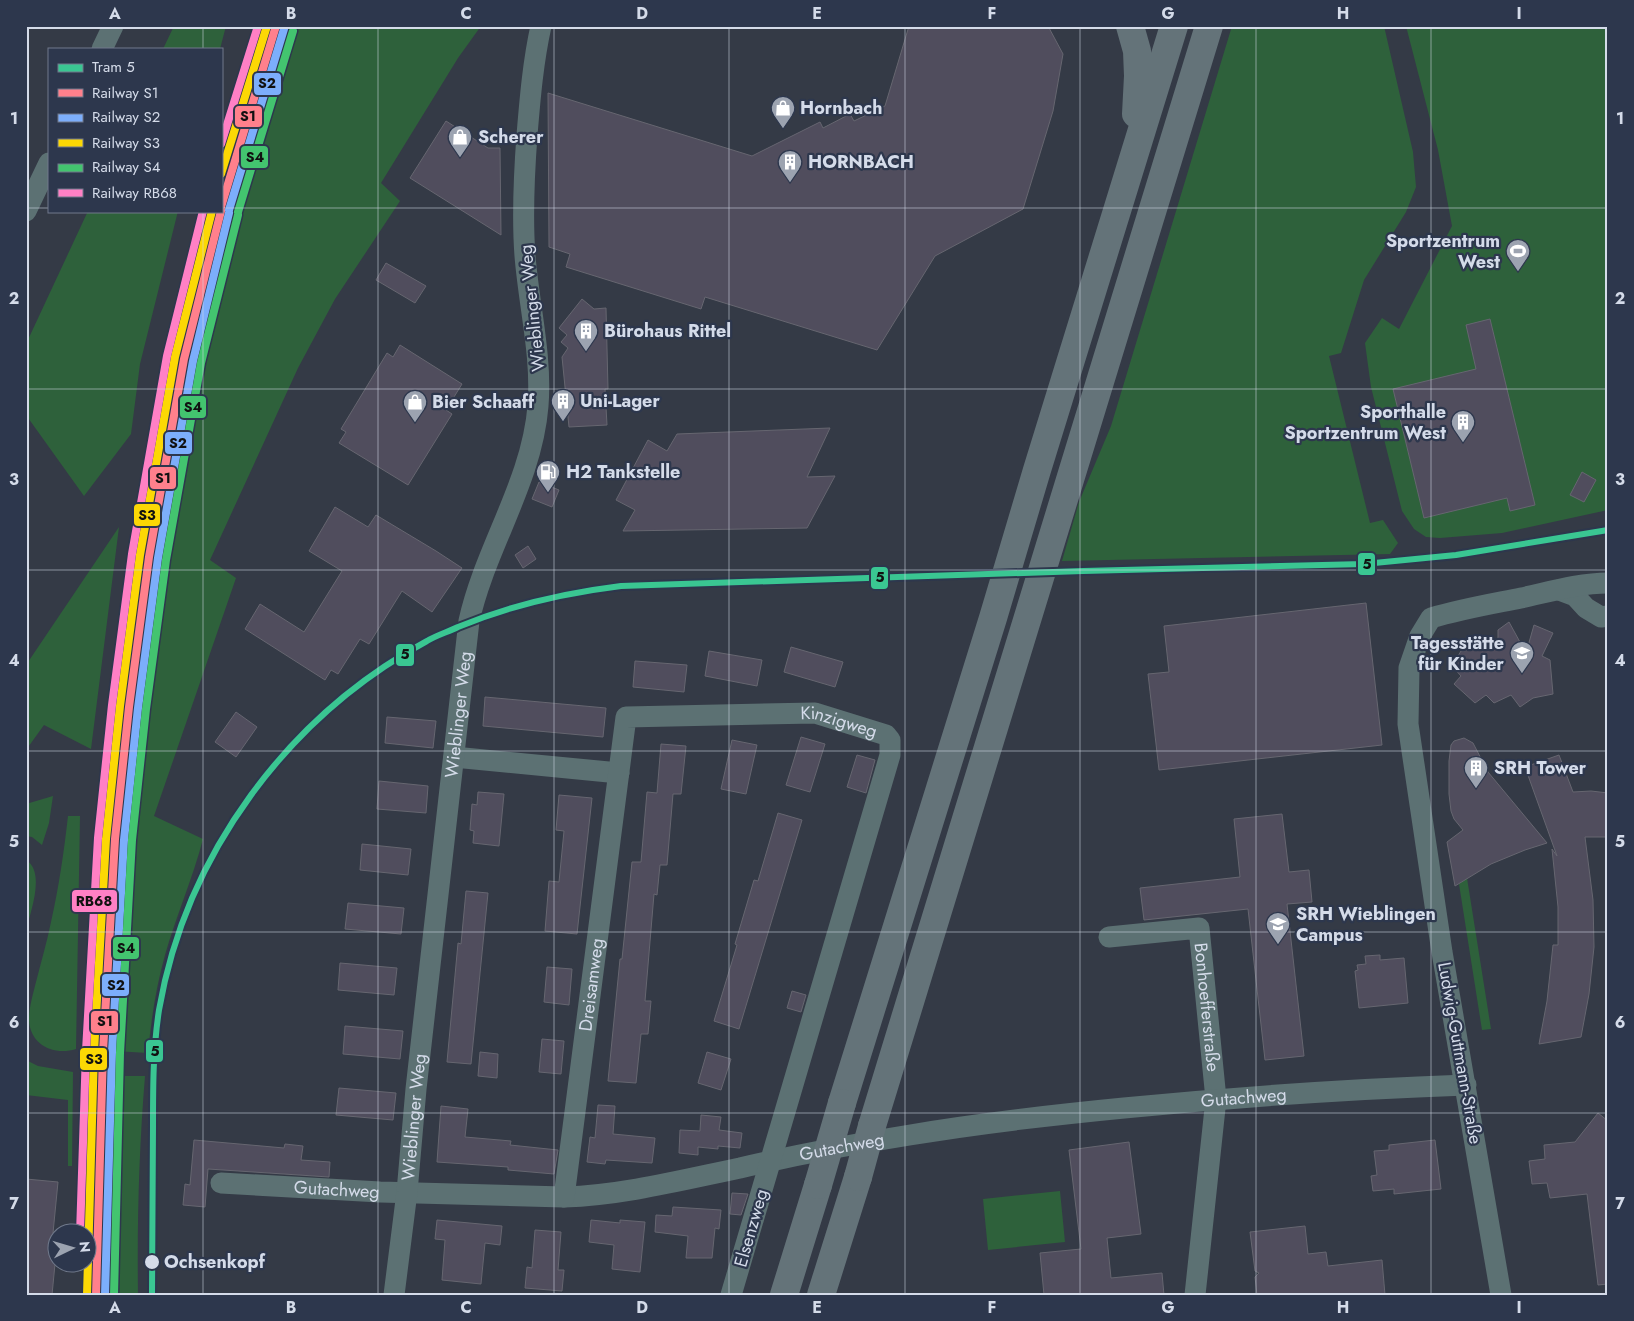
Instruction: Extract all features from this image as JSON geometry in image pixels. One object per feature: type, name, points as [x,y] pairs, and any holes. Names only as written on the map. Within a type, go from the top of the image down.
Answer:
[{"type":"highway","points":[[1130,26],[1137,51],[1135,151]]},
{"type":"highway","points":[[784,1295],[1174,26]]},
{"type":"highway","points":[[821,1295],[1209,26]]},
{"type":"street","points":[[102,48],[112,26]]},
{"type":"street","name":"Wieblinger Weg","points":[[394,1295],[407,1192],[416,1080],[469,621],[473,604],[525,468],[537,421],[539,379],[537,348],[528,284],[524,220],[528,120],[532,79],[541,26]]},
{"type":"street","points":[[26,211],[48,165]]},
{"type":"street","name":"Ludwig-Guttmann-Straße","points":[[1501,1295],[1436,914],[1409,733],[1409,668],[1420,636],[1431,618],[1451,612],[1594,583],[1608,583]]},
{"type":"street","points":[[1559,590],[1575,596],[1586,608],[1601,617],[1608,616]]},
{"type":"street","name":"Kinzigweg","points":[[619,772],[626,717],[815,713],[886,735],[890,740],[890,755],[770,1161]]},
{"type":"street","points":[[454,757],[619,772]]},
{"type":"street","name":"Dreisamweg","points":[[564,1197],[619,772]]},
{"type":"street","name":"Bonhoefferstraße","points":[[1109,937],[1199,928],[1216,1099],[1196,1295]]},
{"type":"street","name":"Gutachweg","points":[[221,1183],[380,1192],[564,1197],[593,1196],[679,1181],[770,1161],[912,1134],[1030,1117],[1216,1099],[1361,1089],[1466,1085]]},
{"type":"street","name":"Elsenzweg","points":[[731,1295],[770,1161]]},
{"type":"green space","points":[[174,26],[226,26],[220,48],[163,48]]},
{"type":"green space","points":[[286,26],[481,26],[458,58],[381,183],[400,201],[335,299],[298,368],[210,560],[236,578],[154,816],[203,839],[169,940],[162,967],[154,1004],[148,1053],[114,1051],[127,854],[143,707],[177,461],[199,331],[246,156]]},
{"type":"green space","points":[[1232,26],[1384,26],[1413,152],[1416,187],[1406,212],[1364,280],[1341,353],[1329,356],[1370,523],[1383,520],[1398,543],[1390,554],[1062,561],[1079,502],[1111,426]]},
{"type":"green space","name":"Sportzentrum West","points":[[1406,26],[1608,26],[1608,510],[1502,533],[1440,538],[1426,537],[1414,529],[1402,511],[1371,387],[1365,343],[1382,318],[1399,329],[1452,226],[1438,150]]},
{"type":"green space","points":[[88,212],[178,212],[140,364],[131,434],[84,496],[26,415],[26,344]]},
{"type":"green space","points":[[119,527],[91,749],[44,725],[26,750],[26,665]]},
{"type":"green space","points":[[53,796],[49,823],[42,845],[32,837],[26,836],[26,804]]},
{"type":"green space","points":[[68,816],[80,816],[76,1049],[60,1051],[39,1042],[30,1029],[29,1020],[31,1001],[48,937],[56,896]]},
{"type":"green space","points":[[26,860],[32,866],[36,883],[26,930]]},
{"type":"green space","points":[[1467,878],[1491,1029],[1482,1030],[1459,884]]},
{"type":"green space","points":[[26,1060],[38,1066],[73,1072],[72,1166],[68,1166],[68,1100],[26,1095]]},
{"type":"green space","points":[[112,1076],[145,1076],[139,1185],[138,1295],[103,1295]]},
{"type":"green space","points":[[1060,1191],[1065,1242],[988,1250],[983,1199]]},
{"type":"building","name":"HORNBACH","points":[[909,26],[1048,26],[1063,54],[1053,111],[1023,209],[935,256],[877,350],[705,297],[701,309],[566,267],[570,254],[549,247],[548,93],[752,156],[820,122],[823,128],[850,114],[854,121],[885,106]]},
{"type":"building","points":[[446,121],[488,148],[500,148],[501,235],[410,178]]},
{"type":"building","points":[[386,263],[426,286],[415,303],[376,280]]},
{"type":"building","name":"Bürohaus Rittel","points":[[582,299],[594,309],[606,308],[608,389],[605,389],[607,425],[569,427],[562,357],[568,348],[561,342],[567,335],[559,328]]},
{"type":"building","name":"Sporthalle Sportzentrum West","points":[[1490,319],[1535,505],[1510,511],[1507,498],[1424,518],[1393,389],[1476,369],[1466,325]]},
{"type":"building","points":[[400,345],[462,384],[446,410],[452,414],[408,485],[339,443],[346,432],[341,429],[387,353],[393,357]]},
{"type":"building","points":[[830,428],[807,477],[835,476],[807,528],[623,531],[635,510],[616,500],[648,440],[667,451],[677,434]]},
{"type":"building","points":[[1582,472],[1596,480],[1584,502],[1570,495]]},
{"type":"building","points":[[539,482],[559,490],[552,507],[532,499]]},
{"type":"building","points":[[335,507],[368,527],[376,515],[462,568],[432,612],[402,591],[369,644],[360,639],[338,674],[331,670],[325,680],[245,629],[260,604],[304,632],[342,571],[309,551]]},
{"type":"building","points":[[528,546],[536,559],[523,568],[515,555]]},
{"type":"building","points":[[1366,603],[1382,745],[1159,770],[1148,674],[1169,672],[1164,626]]},
{"type":"building","points":[[1509,622],[1526,653],[1534,625],[1553,633],[1542,656],[1550,660],[1553,694],[1533,698],[1520,707],[1511,695],[1494,703],[1486,695],[1475,703],[1454,684],[1461,676],[1452,666],[1461,651],[1498,648],[1498,630]]},
{"type":"building","points":[[791,647],[843,662],[835,687],[784,672]]},
{"type":"building","points":[[709,651],[762,660],[757,686],[705,676]]},
{"type":"building","points":[[635,661],[687,665],[684,692],[633,687]]},
{"type":"building","points":[[485,697],[606,708],[603,737],[483,726]]},
{"type":"building","points":[[236,712],[257,727],[236,757],[215,742]]},
{"type":"building","points":[[387,717],[436,721],[433,748],[385,743]]},
{"type":"building","points":[[801,737],[825,744],[810,792],[786,785]]},
{"type":"building","points":[[1464,738],[1473,743],[1488,772],[1547,843],[1491,864],[1455,886],[1447,842],[1463,830],[1454,819],[1451,811],[1449,761],[1451,745],[1454,741]]},
{"type":"building","points":[[732,740],[757,745],[746,794],[721,789]]},
{"type":"building","points":[[661,744],[686,746],[681,794],[673,794],[667,865],[660,865],[657,895],[654,894],[645,1001],[651,1001],[648,1034],[641,1034],[636,1083],[608,1081],[632,862],[641,862],[647,792],[657,793]]},
{"type":"building","points":[[857,755],[875,760],[866,793],[847,787]]},
{"type":"building","points":[[1559,755],[1573,792],[1591,791],[1608,793],[1608,837],[1585,837],[1593,900],[1594,947],[1589,994],[1581,1037],[1539,1044],[1547,1001],[1553,945],[1558,945],[1558,907],[1552,849],[1557,856],[1525,767]]},
{"type":"building","points":[[379,781],[428,786],[426,813],[377,809]]},
{"type":"building","points":[[478,792],[504,794],[499,846],[473,843],[474,831],[470,830],[472,804],[477,805]]},
{"type":"building","points":[[559,795],[592,798],[577,934],[545,931],[549,881],[559,882],[564,831],[556,830]]},
{"type":"building","points":[[778,813],[802,820],[739,1029],[714,1021],[754,880],[758,881]]},
{"type":"building","points":[[1282,814],[1289,872],[1309,870],[1312,902],[1287,904],[1304,1056],[1265,1060],[1248,909],[1144,920],[1140,888],[1240,877],[1234,819]]},
{"type":"building","points":[[362,844],[411,849],[408,875],[360,870]]},
{"type":"building","points":[[466,891],[488,893],[471,1064],[447,1062],[458,943],[461,944]]},
{"type":"building","points":[[348,903],[404,908],[401,934],[345,929]]},
{"type":"building","points":[[1380,955],[1380,960],[1404,958],[1408,1003],[1359,1008],[1355,971],[1358,970],[1357,965],[1366,964],[1365,956]]},
{"type":"building","points":[[340,963],[397,968],[394,995],[338,990]]},
{"type":"building","points":[[547,967],[572,969],[569,1005],[544,1002]]},
{"type":"building","points":[[792,991],[806,995],[801,1012],[787,1008]]},
{"type":"building","points":[[345,1026],[403,1031],[400,1059],[343,1054]]},
{"type":"building","points":[[542,1039],[564,1041],[561,1074],[539,1072]]},
{"type":"building","points":[[480,1052],[498,1054],[497,1078],[478,1076]]},
{"type":"building","points":[[707,1052],[731,1059],[721,1090],[698,1083]]},
{"type":"building","points":[[339,1088],[396,1093],[393,1120],[336,1115]]},
{"type":"building","points":[[598,1105],[615,1106],[613,1134],[655,1138],[652,1163],[606,1160],[605,1164],[587,1162],[590,1137],[595,1138]]},
{"type":"building","points":[[441,1106],[468,1109],[465,1137],[511,1141],[510,1145],[558,1150],[554,1174],[508,1170],[508,1167],[437,1162]]},
{"type":"building","points":[[1598,1113],[1608,1121],[1608,1284],[1598,1285],[1587,1194],[1550,1198],[1547,1183],[1532,1184],[1529,1161],[1545,1159],[1544,1145],[1575,1142]]},
{"type":"building","points":[[701,1115],[721,1117],[719,1130],[742,1133],[740,1148],[718,1146],[718,1149],[698,1147],[698,1155],[679,1153],[680,1130],[700,1131]]},
{"type":"building","points":[[194,1140],[284,1148],[285,1144],[303,1146],[301,1160],[330,1162],[329,1177],[208,1169],[205,1207],[183,1205],[185,1184],[190,1185]]},
{"type":"building","points":[[1435,1140],[1441,1189],[1394,1194],[1394,1189],[1373,1191],[1371,1176],[1377,1175],[1374,1151],[1389,1150],[1389,1145]]},
{"type":"building","points":[[1129,1142],[1141,1234],[1107,1238],[1111,1278],[1162,1273],[1164,1295],[1044,1295],[1040,1253],[1081,1249],[1069,1150]]},
{"type":"building","points":[[26,1179],[58,1182],[54,1224],[48,1224],[48,1274],[54,1274],[52,1295],[26,1295]]},
{"type":"building","points":[[732,1193],[748,1194],[741,1215],[730,1214]]},
{"type":"building","points":[[673,1207],[721,1210],[719,1229],[715,1228],[712,1258],[686,1258],[688,1236],[655,1232],[656,1215],[672,1216]]},
{"type":"building","points":[[437,1220],[502,1226],[500,1245],[485,1243],[481,1284],[442,1280],[445,1240],[435,1239]]},
{"type":"building","points":[[591,1220],[620,1223],[620,1220],[645,1222],[640,1272],[612,1269],[614,1245],[589,1242]]},
{"type":"building","points":[[1305,1226],[1308,1254],[1326,1252],[1328,1266],[1382,1260],[1385,1295],[1257,1295],[1255,1277],[1259,1273],[1255,1271],[1250,1232]]},
{"type":"building","points":[[535,1230],[561,1232],[558,1270],[564,1270],[562,1291],[525,1288],[527,1267],[532,1268]]},
{"type":"tram line","name":"5","points":[[152,1295],[153,1097],[156,1039],[159,1010],[173,952],[193,897],[219,844],[251,795],[288,750],[330,708],[377,672],[431,639],[478,619],[518,606],[558,596],[621,586],[1364,564],[1456,555],[1608,530]]},
{"type":"rail line","name":"RB68","points":[[222,141],[258,26]]},
{"type":"rail line","name":"S3","points":[[222,171],[267,26]]},
{"type":"rail line","name":"S1","points":[[222,204],[276,26]]},
{"type":"rail line","name":"S2","points":[[229,210],[284,29]]},
{"type":"rail line","name":"S4","points":[[238,212],[293,31]]},
{"type":"rail line","name":"RB68","points":[[80,1224],[86,1051],[98,838],[112,705],[132,554],[167,356],[203,212]]},
{"type":"rail line","name":"S3","points":[[87,1295],[94,1052],[106,839],[120,706],[140,555],[175,357],[212,212]]},
{"type":"rail line","name":"S1","points":[[96,1295],[103,1052],[115,839],[129,707],[149,557],[184,359],[221,212]]},
{"type":"rail line","name":"S2","points":[[105,1295],[112,1052],[124,840],[138,708],[158,558],[193,361],[229,213]]},
{"type":"rail line","name":"S4","points":[[114,1295],[120,1053],[132,840],[146,709],[166,560],[201,363],[238,215]]},
{"type":"place","name":"Hornbach","points":[[783,129]]},
{"type":"place","name":"Scherer","points":[[460,158]]},
{"type":"place","name":"HORNBACH","points":[[790,183]]},
{"type":"place","name":"Sportzentrum West","points":[[1518,272]]},
{"type":"place","name":"Bürohaus Rittel","points":[[586,352]]},
{"type":"place","name":"Uni-Lager","points":[[563,422]]},
{"type":"place","name":"Bier Schaaff","points":[[415,423]]},
{"type":"place","name":"Sporthalle Sportzentrum West","points":[[1463,443]]},
{"type":"place","name":"H2 Tankstelle","points":[[548,493]]},
{"type":"place","name":"Tagesstätte für Kinder","points":[[1522,674]]},
{"type":"place","name":"SRH Tower","points":[[1476,789]]},
{"type":"place","name":"SRH Wieblingen Campus","points":[[1278,945]]},
{"type":"place","name":"Ochsenkopf","points":[[152,1262]]}]
